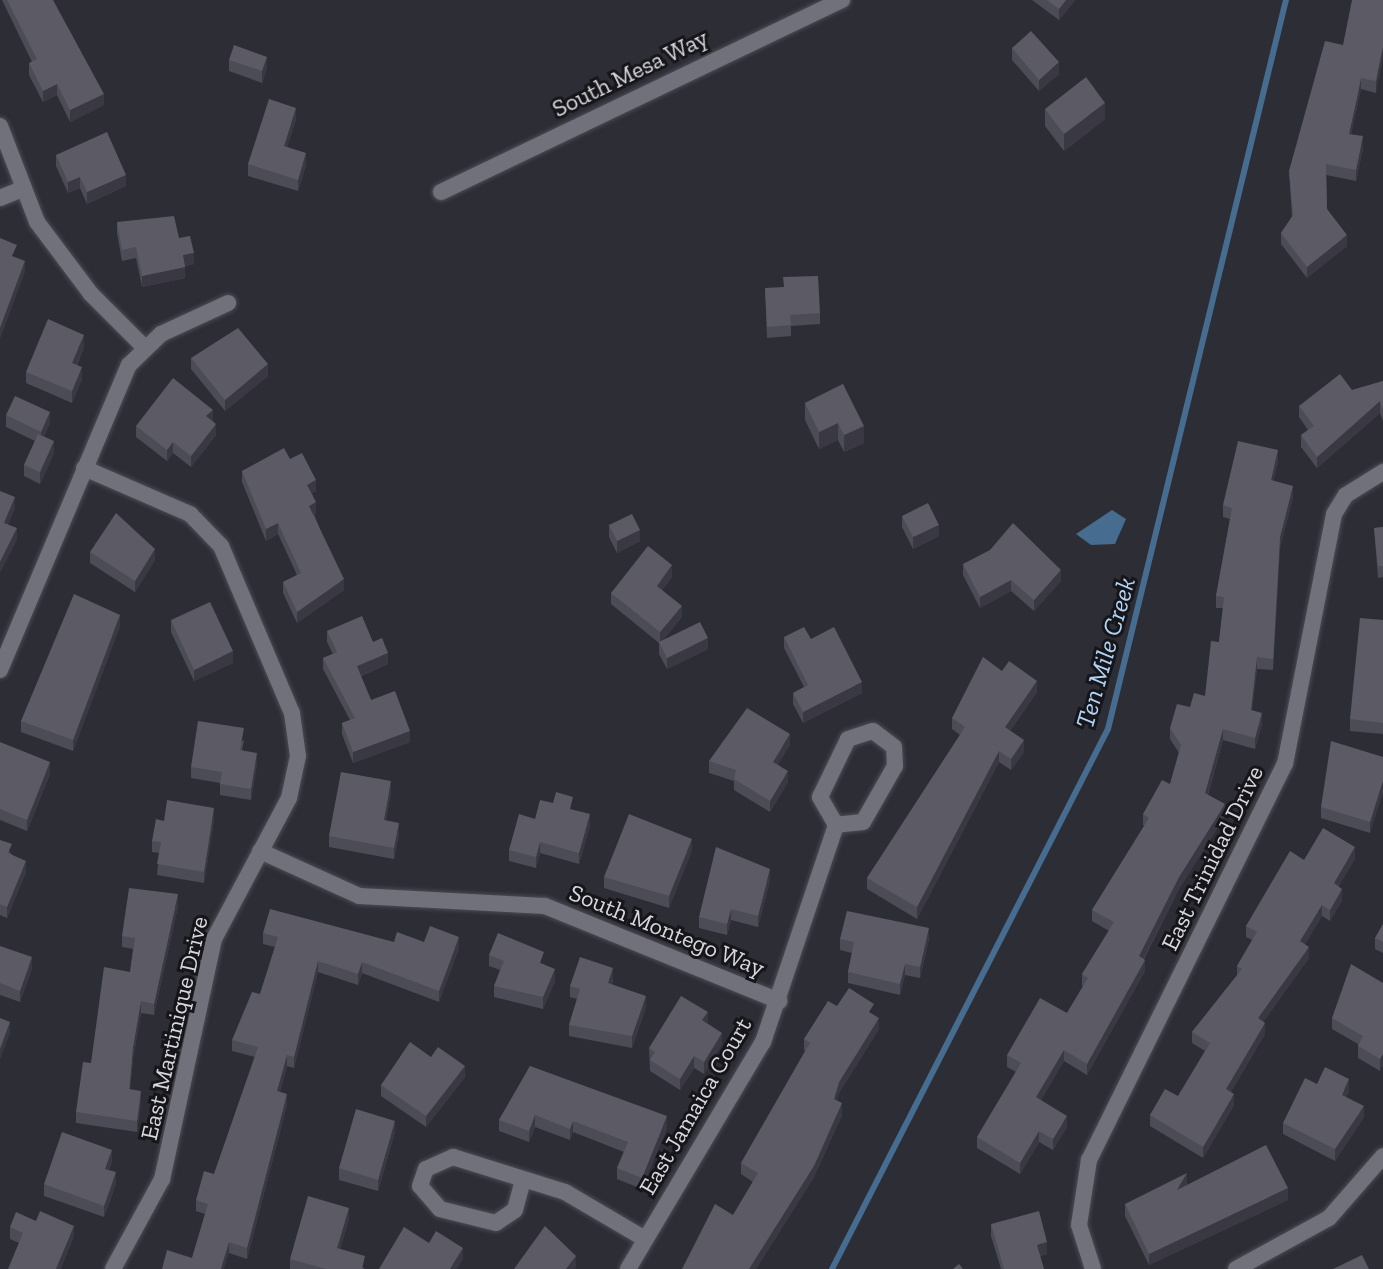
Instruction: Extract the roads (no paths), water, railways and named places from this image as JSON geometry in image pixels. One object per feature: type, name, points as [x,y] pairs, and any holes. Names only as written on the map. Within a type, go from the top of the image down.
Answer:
[{"type":"street","name":"South Mesa Way","points":[[441,192],[842,0]]},
{"type":"street","points":[[0,126],[20,190],[60,256],[144,347]]},
{"type":"street","points":[[0,198],[20,190]]},
{"type":"street","points":[[0,670],[119,384],[144,347],[228,303]]},
{"type":"street","name":"East Martinique Drive","points":[[84,468],[190,514],[221,546],[297,734],[289,798],[214,939],[162,1179],[113,1269]]},
{"type":"street","name":"East Trinidad Drive","points":[[1093,1269],[1079,1225],[1089,1160],[1285,764],[1334,514],[1346,495],[1383,472]]},
{"type":"street","points":[[863,731],[881,734],[894,747],[895,766],[863,822],[836,825],[820,797],[843,746],[863,731]]},
{"type":"street","name":"East Jamaica Court","points":[[628,1269],[753,1062],[779,1001],[836,825]]},
{"type":"street","name":"South Montego Way","points":[[260,851],[316,883],[359,896],[545,906],[779,1001]]},
{"type":"street","points":[[1236,1269],[1259,1264],[1329,1218],[1383,1156]]},
{"type":"street","points":[[523,1180],[515,1210],[496,1223],[440,1209],[420,1186],[438,1158],[523,1180],[565,1192],[645,1239]]},
{"type":"water","points":[[1112,510],[1126,519],[1115,544],[1091,545],[1076,534]]},
{"type":"waterway","name":"Ten Mile Creek","points":[[832,1269],[1108,729],[1286,0]]}]
